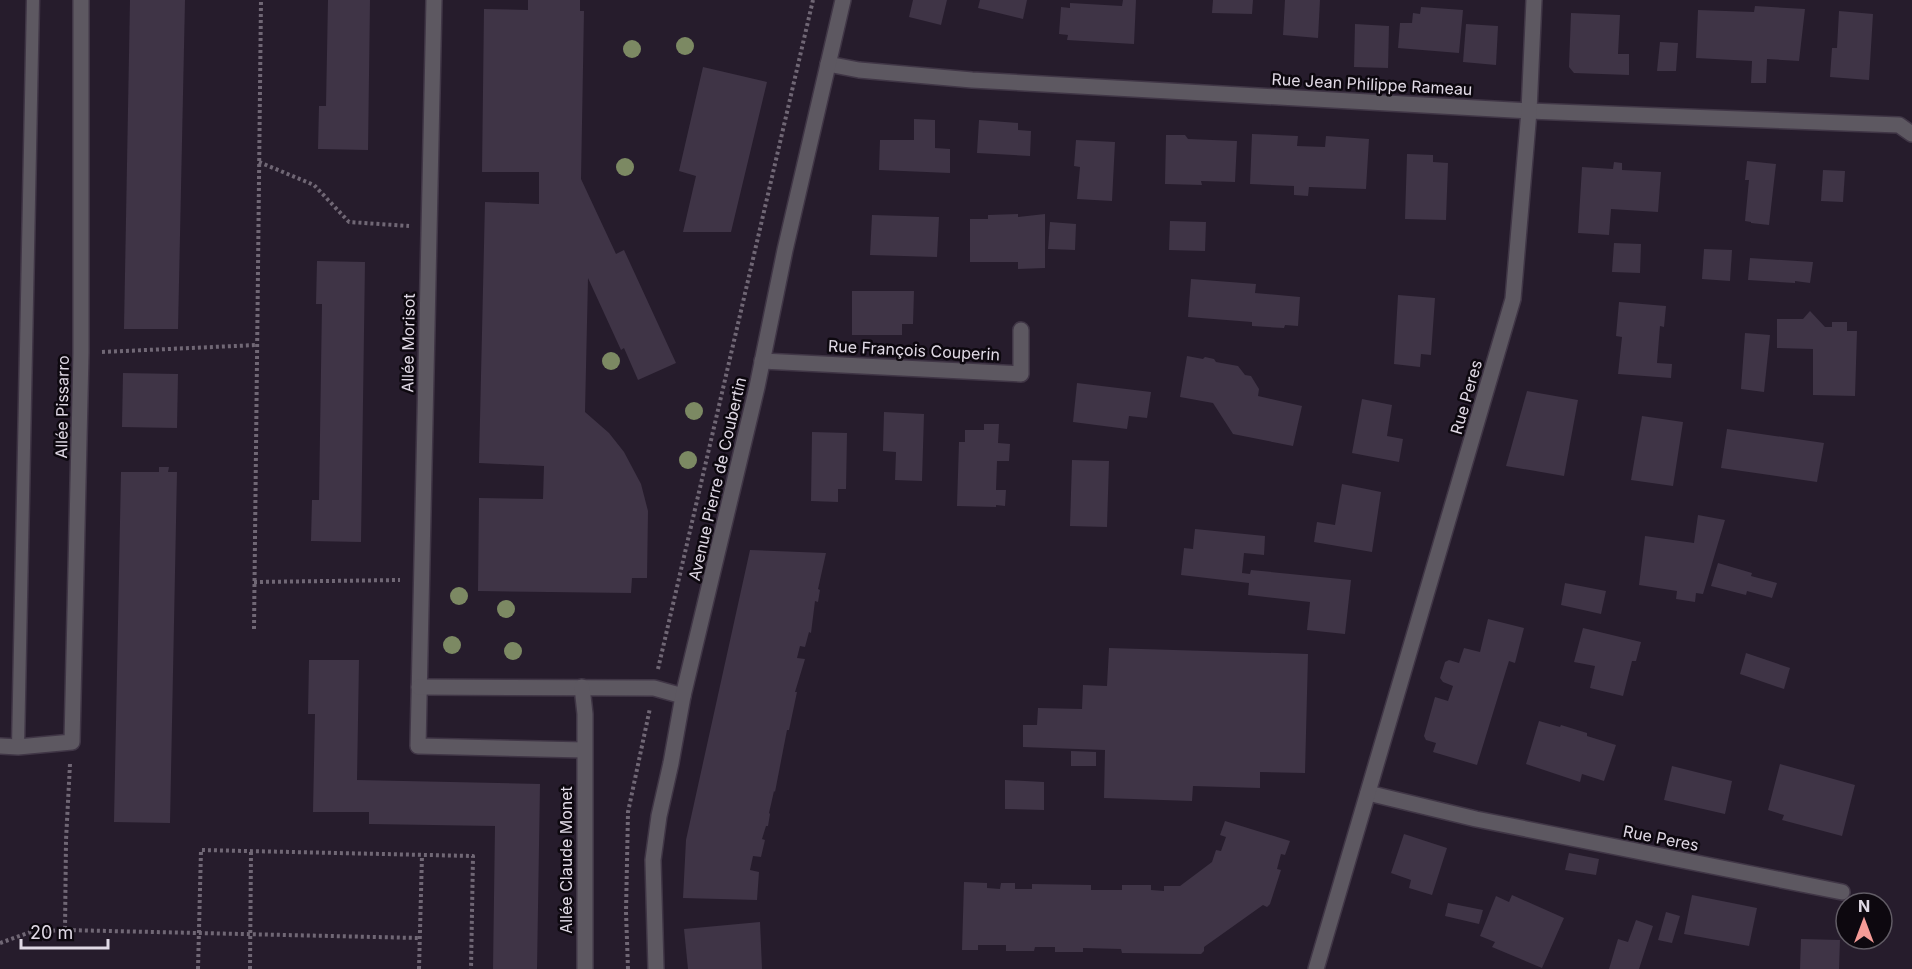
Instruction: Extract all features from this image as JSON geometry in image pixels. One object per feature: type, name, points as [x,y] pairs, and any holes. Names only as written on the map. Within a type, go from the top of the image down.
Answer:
[{"type":"street","name":"Allée Pissarro","points":[[72,742],[81,353],[81,0]]},
{"type":"street","name":"Allée Morisot","points":[[434,0],[418,746],[584,750]]},
{"type":"street","name":"Avenue Pierre de Coubertin","points":[[656,969],[653,860],[659,816],[683,696],[762,361],[785,250],[843,0]]},
{"type":"street","name":"Rue Peres","points":[[1316,969],[1513,299],[1529,111],[1534,0]]},
{"type":"street","name":"Rue Jean Philippe Rameau","points":[[828,64],[859,70],[972,80],[1529,111],[1899,125],[1912,134]]},
{"type":"street","name":"Rue François Couperin","points":[[762,361],[1021,374],[1021,330]]},
{"type":"street","points":[[419,687],[654,688],[683,696]]},
{"type":"street","name":"Allée Claude Monet","points":[[582,687],[585,714],[585,969]]},
{"type":"street","points":[[0,746],[18,747],[72,742]]},
{"type":"street","name":"Rue Peres","points":[[1368,793],[1498,824],[1837,891]]},
{"type":"lane","points":[[18,747],[33,0]]},
{"type":"path","points":[[254,629],[261,0]]},
{"type":"path","points":[[628,969],[626,912],[628,812],[654,688],[813,0]]},
{"type":"path","points":[[259,162],[314,185],[349,222],[429,227]]},
{"type":"path","points":[[81,353],[257,345]]},
{"type":"path","points":[[254,582],[420,580]]},
{"type":"path","points":[[65,930],[66,840],[72,742]]},
{"type":"path","points":[[198,969],[201,850],[473,856],[471,969]]},
{"type":"path","points":[[250,969],[251,851]]},
{"type":"path","points":[[419,969],[422,855]]},
{"type":"path","points":[[0,943],[31,932],[65,930],[420,938]]},
{"type":"building","points":[[130,0],[185,0],[178,329],[124,329]]},
{"type":"building","points":[[328,0],[370,0],[368,150],[318,149],[319,106],[326,106]]},
{"type":"building","points":[[528,0],[580,0],[580,11],[584,11],[581,179],[616,254],[624,250],[676,363],[638,380],[624,348],[621,350],[588,278],[585,412],[609,433],[624,452],[641,484],[648,511],[647,578],[632,578],[631,593],[478,591],[479,498],[543,499],[544,466],[479,463],[485,202],[539,204],[539,172],[482,172],[484,9],[528,10]]},
{"type":"building","points":[[913,0],[947,0],[941,25],[909,17]]},
{"type":"building","points":[[980,0],[1027,0],[1023,19],[978,8]]},
{"type":"building","points":[[1123,0],[1136,0],[1134,44],[1067,40],[1068,35],[1059,34],[1061,7],[1070,8],[1070,3],[1122,6]]},
{"type":"building","points":[[1213,0],[1253,0],[1252,14],[1212,13]]},
{"type":"building","points":[[1285,0],[1320,0],[1318,38],[1283,35]]},
{"type":"building","points":[[1755,6],[1805,9],[1799,61],[1767,59],[1766,83],[1751,83],[1752,61],[1696,58],[1698,10],[1754,12]]},
{"type":"building","points":[[1421,7],[1463,10],[1459,53],[1398,48],[1400,23],[1412,23],[1413,13],[1420,14]]},
{"type":"building","points":[[1839,11],[1873,14],[1869,80],[1830,77],[1832,48],[1837,48]]},
{"type":"building","points":[[1571,13],[1620,15],[1618,54],[1629,54],[1629,75],[1574,73],[1569,67]]},
{"type":"building","points":[[1355,24],[1389,26],[1388,68],[1354,67]]},
{"type":"building","points":[[1466,24],[1498,26],[1496,65],[1463,62]]},
{"type":"building","points":[[1660,42],[1678,43],[1676,71],[1657,71]]},
{"type":"building","points":[[703,67],[767,82],[731,232],[683,232],[696,176],[679,171]]},
{"type":"building","points":[[914,119],[935,120],[935,148],[950,149],[950,173],[879,170],[880,140],[914,140]]},
{"type":"building","points":[[979,120],[1018,123],[1018,130],[1031,131],[1030,156],[977,153]]},
{"type":"building","points":[[1252,134],[1298,136],[1297,146],[1325,147],[1326,136],[1369,139],[1366,189],[1309,187],[1308,196],[1294,195],[1294,186],[1250,184]]},
{"type":"building","points":[[1166,135],[1185,135],[1188,139],[1237,141],[1235,182],[1201,181],[1202,185],[1165,184]]},
{"type":"building","points":[[1076,140],[1115,142],[1112,201],[1077,199],[1080,167],[1074,166]]},
{"type":"building","points":[[1407,154],[1433,155],[1433,162],[1448,163],[1446,220],[1405,219]]},
{"type":"building","points":[[1747,161],[1776,164],[1769,225],[1745,221],[1749,180],[1745,180]]},
{"type":"building","points":[[1614,162],[1622,163],[1622,170],[1661,172],[1658,212],[1611,209],[1609,235],[1578,233],[1582,167],[1613,169]]},
{"type":"building","points":[[1823,170],[1845,171],[1843,202],[1821,201]]},
{"type":"building","points":[[1018,214],[1018,217],[1045,214],[1045,268],[1018,269],[1018,262],[970,262],[970,219],[988,219],[988,215]]},
{"type":"building","points":[[872,215],[939,217],[937,257],[870,255]]},
{"type":"building","points":[[1170,221],[1206,222],[1205,251],[1169,250]]},
{"type":"building","points":[[1050,222],[1076,224],[1075,250],[1048,249]]},
{"type":"building","points":[[1614,243],[1641,244],[1640,273],[1612,272]]},
{"type":"building","points":[[1704,249],[1732,250],[1730,281],[1702,279]]},
{"type":"building","points":[[1750,258],[1813,262],[1810,283],[1748,280]]},
{"type":"building","points":[[317,261],[365,262],[361,542],[311,541],[312,500],[319,500],[322,304],[316,304]]},
{"type":"building","points":[[1191,279],[1256,284],[1255,293],[1300,297],[1298,326],[1285,325],[1284,328],[1252,326],[1252,322],[1188,317]]},
{"type":"building","points":[[852,291],[914,291],[913,324],[902,324],[902,335],[852,335]]},
{"type":"building","points":[[1398,295],[1435,298],[1431,355],[1421,354],[1420,367],[1394,364]]},
{"type":"building","points":[[1619,302],[1666,306],[1664,327],[1660,326],[1657,363],[1672,364],[1671,378],[1618,374],[1622,337],[1616,336]]},
{"type":"building","points":[[1810,311],[1825,327],[1832,327],[1832,322],[1847,322],[1847,331],[1857,331],[1855,396],[1813,395],[1813,349],[1777,348],[1777,319],[1803,319]]},
{"type":"building","points":[[1745,333],[1770,335],[1764,392],[1741,389]]},
{"type":"building","points":[[1187,356],[1203,359],[1205,357],[1214,359],[1216,362],[1238,366],[1245,375],[1251,376],[1259,389],[1258,396],[1302,406],[1293,446],[1233,434],[1213,403],[1180,397]]},
{"type":"building","points":[[123,373],[178,374],[177,428],[122,427]]},
{"type":"building","points":[[1077,383],[1151,392],[1147,418],[1129,416],[1127,429],[1073,422]]},
{"type":"building","points":[[1527,391],[1578,400],[1564,476],[1506,466]]},
{"type":"building","points":[[1362,399],[1392,405],[1387,436],[1403,439],[1399,462],[1352,453]]},
{"type":"building","points":[[884,412],[924,414],[922,481],[895,480],[896,452],[883,451]]},
{"type":"building","points":[[1642,416],[1683,422],[1673,486],[1631,480]]},
{"type":"building","points":[[984,424],[999,424],[998,443],[1010,444],[1009,461],[997,461],[996,490],[1006,490],[1005,506],[957,506],[959,442],[965,442],[965,430],[984,430]]},
{"type":"building","points":[[1727,429],[1824,443],[1817,482],[1721,468]]},
{"type":"building","points":[[812,432],[847,433],[846,489],[838,489],[838,502],[811,501]]},
{"type":"building","points":[[1072,460],[1109,461],[1107,527],[1070,526]]},
{"type":"building","points":[[159,467],[169,467],[168,472],[177,472],[170,823],[114,822],[121,472],[159,472]]},
{"type":"building","points":[[1342,484],[1381,492],[1372,552],[1314,542],[1317,522],[1335,525]]},
{"type":"building","points":[[1698,515],[1725,520],[1703,594],[1696,593],[1695,602],[1676,599],[1677,591],[1639,585],[1645,536],[1694,543]]},
{"type":"building","points":[[1195,529],[1265,536],[1264,555],[1244,553],[1242,573],[1250,574],[1251,570],[1351,580],[1345,634],[1307,630],[1310,602],[1248,595],[1249,583],[1181,575],[1184,548],[1193,549]]},
{"type":"building","points":[[750,550],[826,553],[818,589],[820,590],[818,602],[815,601],[811,633],[809,632],[805,647],[800,646],[797,658],[805,659],[795,692],[797,692],[768,826],[766,826],[762,839],[765,840],[761,857],[753,856],[750,870],[759,872],[757,900],[683,898],[686,840]]},
{"type":"building","points":[[1718,563],[1777,583],[1772,598],[1747,591],[1746,595],[1711,586]]},
{"type":"building","points":[[1565,583],[1606,591],[1601,614],[1561,605]]},
{"type":"building","points":[[1488,619],[1524,628],[1515,663],[1509,661],[1477,765],[1433,752],[1436,743],[1426,740],[1424,736],[1435,697],[1448,701],[1453,686],[1443,682],[1440,678],[1445,662],[1449,660],[1459,663],[1464,648],[1480,652]]},
{"type":"building","points":[[1583,628],[1641,642],[1636,661],[1632,661],[1623,696],[1590,688],[1595,666],[1574,662]]},
{"type":"building","points":[[1109,648],[1308,654],[1305,773],[1260,772],[1260,788],[1193,786],[1192,801],[1104,798],[1105,750],[1023,747],[1023,725],[1037,725],[1038,708],[1082,709],[1083,685],[1107,686]]},
{"type":"building","points":[[1746,653],[1790,668],[1784,689],[1740,674]]},
{"type":"building","points":[[309,660],[359,660],[357,780],[540,784],[537,969],[493,969],[495,826],[369,824],[369,812],[313,812],[315,714],[308,714]]},
{"type":"building","points":[[1539,721],[1587,733],[1587,736],[1616,745],[1604,781],[1582,774],[1580,782],[1526,764]]},
{"type":"building","points":[[1071,751],[1096,752],[1096,766],[1071,766]]},
{"type":"building","points":[[1780,764],[1855,785],[1842,836],[1782,820],[1784,815],[1768,810]]},
{"type":"building","points":[[1672,766],[1732,781],[1725,814],[1664,800]]},
{"type":"building","points":[[1005,780],[1044,782],[1044,810],[1005,809]]},
{"type":"building","points":[[1225,821],[1290,841],[1285,855],[1281,854],[1277,869],[1281,870],[1270,904],[1267,907],[1263,905],[1204,947],[1201,954],[1122,953],[1121,949],[1083,948],[1083,952],[1055,952],[1055,947],[1035,947],[1034,951],[1006,951],[1006,945],[978,945],[978,950],[962,950],[964,882],[987,883],[987,888],[1000,889],[1001,883],[1015,883],[1015,889],[1032,889],[1032,884],[1091,885],[1091,890],[1122,890],[1122,885],[1151,885],[1151,890],[1164,891],[1164,886],[1180,886],[1212,862],[1216,850],[1221,851],[1226,837],[1220,835]]},
{"type":"building","points":[[1404,834],[1447,848],[1432,895],[1409,888],[1411,880],[1391,873]]},
{"type":"building","points":[[1569,853],[1599,859],[1596,875],[1565,870]]},
{"type":"building","points":[[1512,895],[1564,918],[1542,968],[1492,947],[1495,942],[1480,936],[1496,896],[1509,902]]},
{"type":"building","points":[[1692,895],[1757,908],[1749,946],[1684,934]]},
{"type":"building","points":[[1448,903],[1483,910],[1479,924],[1445,916]]},
{"type":"building","points":[[1666,912],[1680,916],[1672,943],[1658,940]]},
{"type":"building","points":[[1636,920],[1653,926],[1639,969],[1609,969],[1618,939],[1628,942]]},
{"type":"building","points":[[760,922],[762,969],[688,969],[684,929]]},
{"type":"building","points":[[1801,939],[1834,940],[1834,951],[1840,951],[1839,969],[1800,969]]}]
